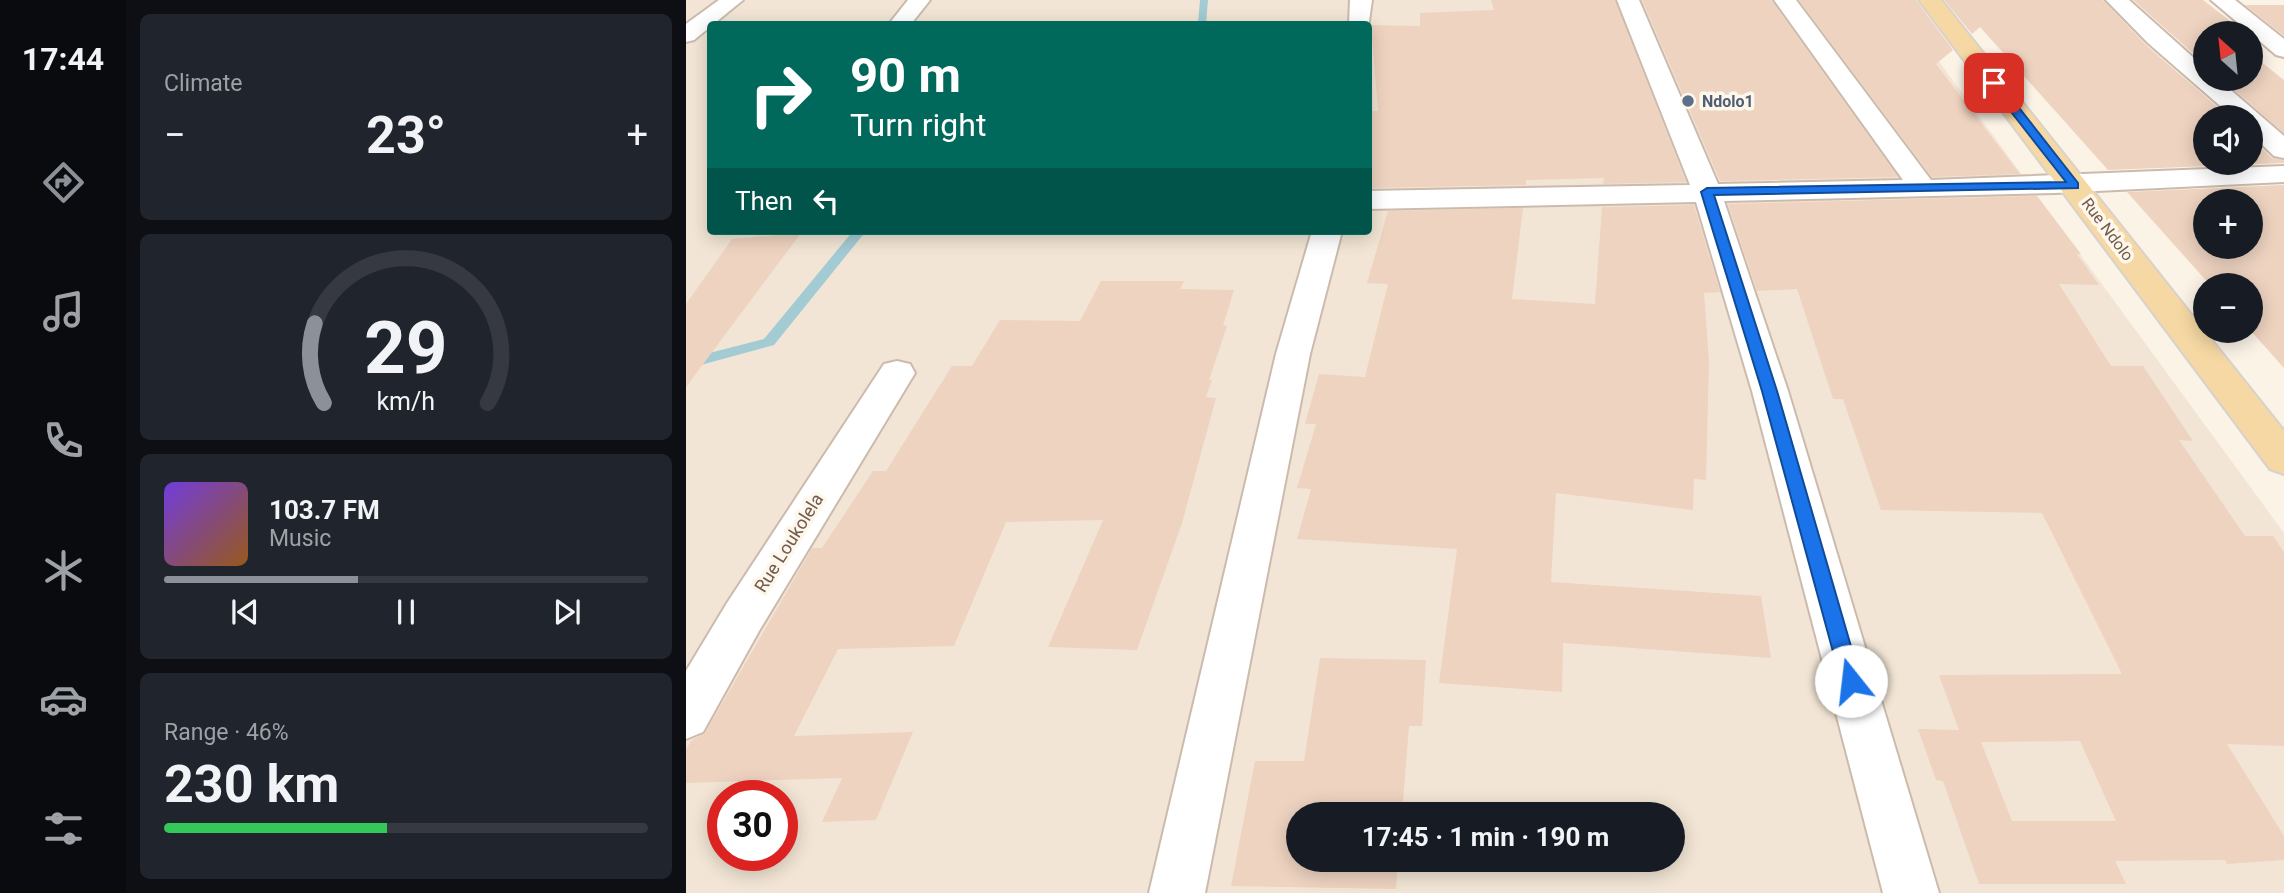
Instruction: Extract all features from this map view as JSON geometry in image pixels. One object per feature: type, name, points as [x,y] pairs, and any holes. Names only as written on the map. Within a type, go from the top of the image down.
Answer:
[{"type":"main road","name":"Rue Ndolo","points":[[1930,0],[2284,459]]},
{"type":"street","points":[[686,35],[732,0]]},
{"type":"street","points":[[902,21],[919,0]]},
{"type":"street","points":[[1360,21],[1361,0]]},
{"type":"street","points":[[1628,0],[1707,192],[1770,391],[1911,893]]},
{"type":"street","points":[[1785,0],[1921,186]]},
{"type":"street","points":[[2117,0],[2156,38],[2234,105]]},
{"type":"street","points":[[2222,0],[2284,50]]},
{"type":"street","points":[[2263,131],[2284,150]]},
{"type":"street","points":[[1372,200],[1921,186],[2074,185],[2284,174]]},
{"type":"street","points":[[1177,893],[1293,354],[1326,235]]},
{"type":"street","name":"Rue Loukolela","points":[[686,716],[743,617],[897,373]]},
{"type":"shaded area","points":[[686,0],[1894,0],[2284,533],[2284,893],[686,893]]},
{"type":"building","points":[[1491,0],[1615,0],[1686,182],[1603,184],[1604,178],[1526,180],[1526,185],[1372,188],[1372,111],[1378,111],[1372,25],[1420,26],[1420,13],[1494,10]]},
{"type":"building","points":[[1642,0],[1771,0],[1898,177],[1720,181]]},
{"type":"building","points":[[1799,0],[1916,0],[1953,50],[1936,64],[2020,174],[1932,177]]},
{"type":"building","points":[[1944,0],[2103,0],[2146,45],[2193,86],[2193,91],[2199,91],[2215,105],[2193,105],[2193,167],[2108,170],[1980,27],[1972,34]]},
{"type":"building","points":[[2133,0],[2203,0],[2230,21],[2193,21],[2193,53]]},
{"type":"building","points":[[2245,5],[2284,5],[2284,36]]},
{"type":"building","points":[[2263,63],[2284,80],[2284,133],[2263,115],[2263,105],[2252,105],[2236,91],[2263,91]]},
{"type":"building","points":[[2263,149],[2272,158],[2284,160],[2284,163],[2263,164]]},
{"type":"building","points":[[2284,185],[2284,368],[2262,343],[2263,273],[2199,273],[2127,192],[2193,189],[2193,259],[2263,259],[2263,189],[2194,189]]},
{"type":"building","points":[[2037,196],[2081,254],[2077,254],[2099,285],[2059,284],[2111,366],[2143,366],[2193,441],[2179,440],[2245,536],[2273,536],[2284,552],[2284,746],[2227,744],[2284,836],[2284,860],[2227,864],[2225,860],[2115,861],[2126,884],[1979,884],[1943,781],[1936,780],[1918,729],[1959,730],[1939,675],[2122,674],[2042,513],[1881,510],[1843,399],[1833,399],[1797,289],[1757,291],[1728,204]],"holes":[[[2080,741],[2116,821],[2012,821],[1981,742]]]},
{"type":"building","points":[[1694,205],[1720,292],[1704,293],[1709,361],[1706,480],[1694,479],[1693,510],[1556,493],[1551,582],[1761,596],[1771,658],[1563,643],[1562,692],[1439,683],[1457,549],[1297,539],[1311,489],[1297,488],[1316,424],[1305,424],[1319,374],[1365,377],[1388,284],[1367,283],[1388,211],[1523,208],[1512,299],[1595,304],[1602,207]]},
{"type":"building","points":[[800,235],[686,387],[686,304],[732,239]]},
{"type":"building","points":[[1101,281],[1184,281],[1180,289],[1234,290],[1223,326],[1227,326],[1206,397],[1216,398],[1182,523],[1137,650],[1048,647],[1103,520],[1006,522],[954,646],[838,649],[794,736],[913,732],[876,820],[822,822],[842,778],[707,780],[707,782],[686,783],[686,749],[692,740],[705,733],[812,548],[822,548],[873,471],[886,471],[952,366],[972,366],[1000,320],[1080,321]]},
{"type":"building","points":[[1320,658],[1426,660],[1422,726],[1409,726],[1403,802],[1286,802],[1286,872],[1397,872],[1396,889],[1231,886],[1255,761],[1304,761]]},
{"type":"waterway","points":[[1202,21],[1204,0]]},
{"type":"waterway","points":[[686,364],[769,342],[856,235]]},
{"type":"place","name":"Ndolo1","points":[[1688,101]]},
{"type":"route","points":[[1851,681],[1770,391],[1707,192],[2074,185],[1994,83]]}]
